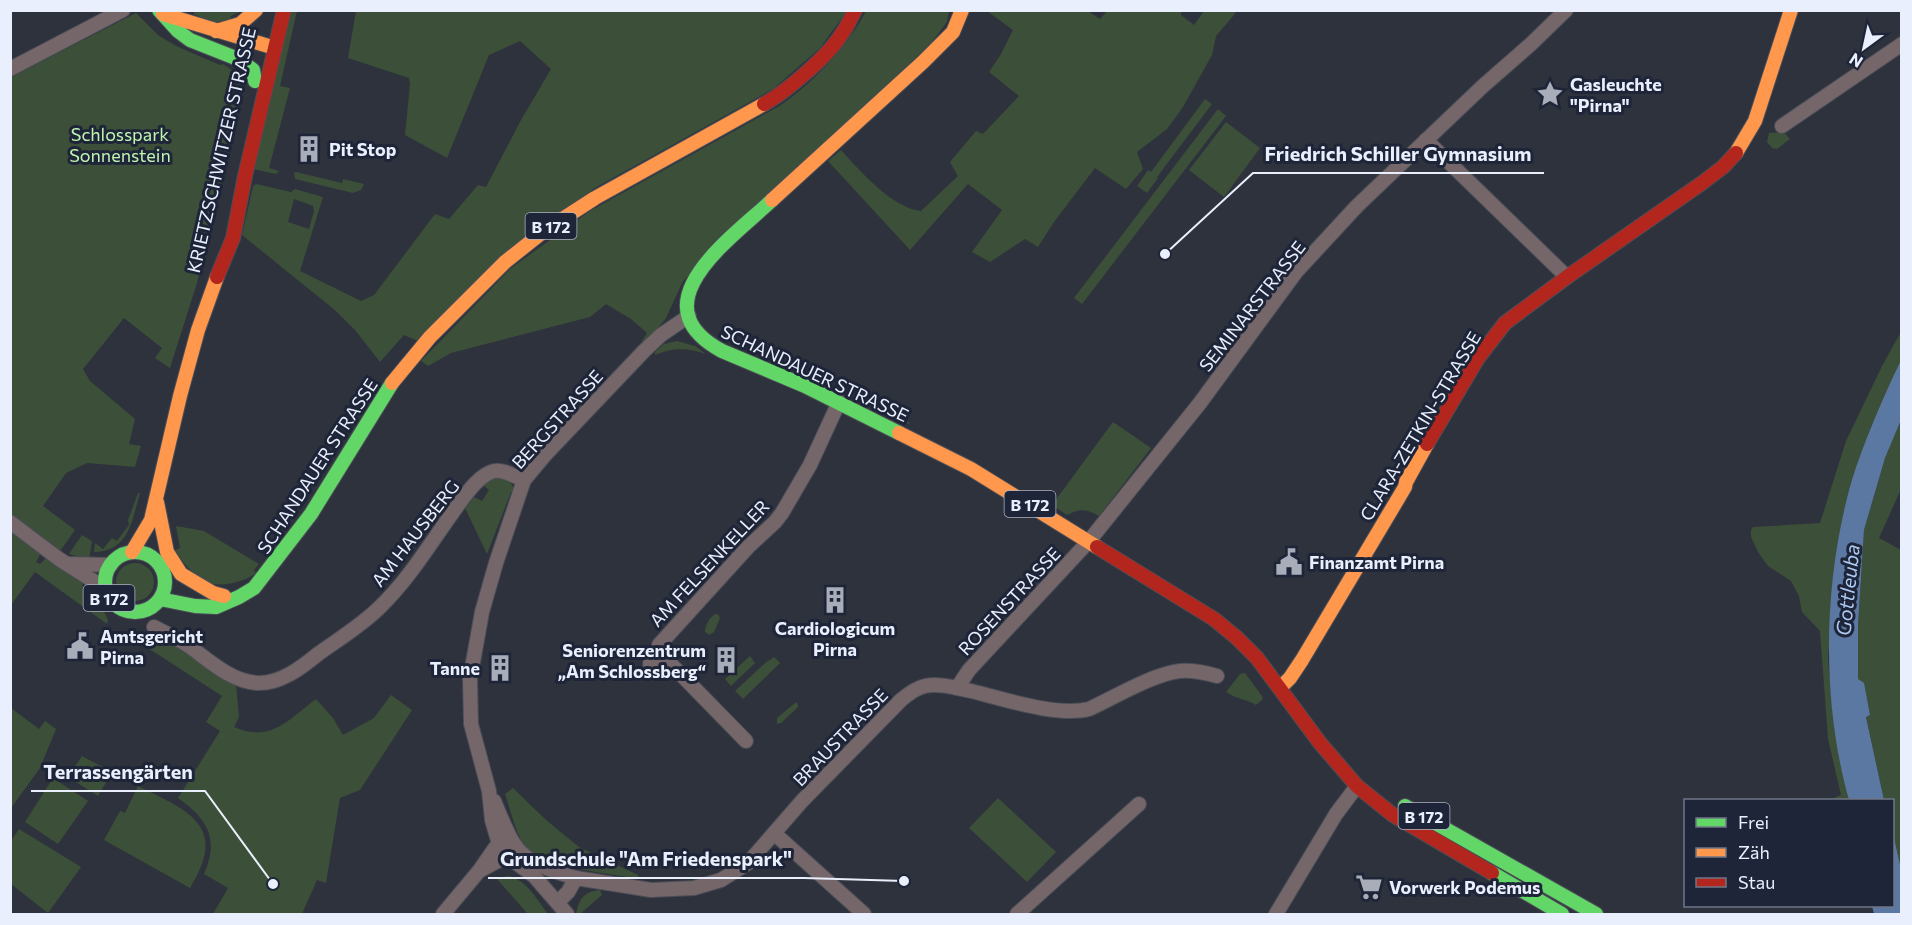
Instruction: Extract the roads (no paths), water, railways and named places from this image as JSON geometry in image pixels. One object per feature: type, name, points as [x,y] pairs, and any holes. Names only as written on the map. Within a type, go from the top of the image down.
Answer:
[{"type":"main road","points":[[216,31],[240,24],[256,10]]},
{"type":"main road","name":"KRIETZSCHWITZER STRASSE","points":[[132,552],[151,520],[185,376],[209,297],[233,238],[269,46],[271,10]]},
{"type":"main road","name":"KRIETZSCHWITZER STRASSE","points":[[209,297],[208,291],[255,81],[284,10]]},
{"type":"main road","name":"SCHANDAUER STRASSE","points":[[160,600],[216,607],[254,588],[311,514],[393,382],[430,337],[506,262],[544,231],[595,198],[777,97],[826,53],[841,36],[855,10]]},
{"type":"main road","points":[[689,316],[688,293],[694,278],[705,262],[923,62],[953,32],[962,10]]},
{"type":"main road","name":"CLARA-ZETKIN-STRASSE","points":[[1280,688],[1302,660],[1405,487],[1417,461],[1478,358],[1505,323],[1723,167],[1737,152],[1755,121],[1791,10]]},
{"type":"main road","points":[[161,12],[269,46]]},
{"type":"main road","points":[[161,12],[178,31],[190,40],[238,59],[253,70],[255,81]]},
{"type":"main road","name":"SCHANDAUER STRASSE","points":[[689,316],[697,334],[722,351],[839,402],[970,469],[1214,619],[1253,653],[1280,688]]},
{"type":"main road","name":"B 172","points":[[157,499],[167,552],[181,574],[213,593],[224,596]]},
{"type":"main road","name":"B 172","points":[[150,556],[151,520]]},
{"type":"main road","points":[[132,552],[150,556],[159,564],[165,582],[193,593],[224,596],[254,588]]},
{"type":"main road","name":"B 172","points":[[132,552],[120,556],[111,565],[106,576],[106,589],[114,604],[129,612],[145,611],[160,600],[165,582]]},
{"type":"main road","name":"B 172","points":[[1280,688],[1320,743],[1357,786],[1393,815],[1544,910],[1562,915]]},
{"type":"main road","name":"B 172","points":[[1357,786],[1408,807],[1596,915]]},
{"type":"main road","points":[[1544,910],[1555,891]]},
{"type":"street","points":[[10,69],[123,10]]},
{"type":"street","name":"SEMINARSTRASSE","points":[[1089,541],[1200,402],[1296,272],[1358,206],[1426,140],[1566,10]]},
{"type":"street","points":[[1782,126],[1902,44]]},
{"type":"street","points":[[1426,140],[1567,277]]},
{"type":"street","name":"BERGSTRASSE","points":[[507,848],[492,820],[489,791],[471,724],[470,679],[482,612],[524,480],[661,334],[689,316]]},
{"type":"street","name":"AM FELSENKELLER","points":[[746,741],[660,653],[659,645],[782,513],[810,465],[839,402]]},
{"type":"street","name":"AM HAUSBERG","points":[[154,627],[181,641],[220,669],[239,679],[256,683],[269,682],[286,676],[310,661],[378,609],[414,567],[462,499],[485,476],[501,470],[524,480]]},
{"type":"street","points":[[10,522],[106,589]]},
{"type":"street","name":"ROSENSTRASSE","points":[[957,688],[969,670],[1089,541]]},
{"type":"street","points":[[68,564],[111,565]]},
{"type":"street","name":"AM FELSENKELLER","points":[[650,664],[660,653]]},
{"type":"street","name":"BRAUSTRASSE","points":[[536,870],[651,890],[694,888],[721,880],[748,863],[802,801],[900,700],[927,685],[957,688],[1044,708],[1078,712],[1174,672],[1218,676]]},
{"type":"street","points":[[1276,915],[1336,814],[1357,786]]},
{"type":"street","points":[[1017,915],[1139,804]]},
{"type":"street","points":[[775,834],[864,915]]},
{"type":"street","points":[[443,915],[479,871],[499,862],[507,848],[536,870],[567,915]]},
{"type":"street","points":[[558,902],[568,892],[576,878]]},
{"type":"water","name":"Gottleuba","points":[[1901,360],[1901,420],[1885,458],[1864,530],[1858,625],[1858,679],[1864,683],[1870,715],[1866,717],[1884,799],[1849,799],[1840,762],[1830,683],[1831,601],[1835,561],[1851,483],[1874,421]]},
{"type":"water","points":[[1894,838],[1901,869],[1901,914],[1874,914],[1872,907],[1894,907]]},
{"type":"place","name":"Gasleuchte \"Pirna\"","points":[[1550,94]]},
{"type":"place","name":"Pit Stop","points":[[309,149]]},
{"type":"place","name":"Friedrich Schiller Gymnasium","points":[[1165,254]]},
{"type":"place","name":"Finanzamt Pirna","points":[[1289,562]]},
{"type":"place","name":"Cardiologicum Pirna","points":[[835,600]]},
{"type":"place","name":"Amtsgericht Pirna","points":[[80,646]]},
{"type":"place","name":"Seniorenzentrum „Am Schlossberg“","points":[[726,660]]},
{"type":"place","name":"Tanne","points":[[500,668]]},
{"type":"place","name":"Grundschule \"Am Friedenspark\"","points":[[904,881]]},
{"type":"place","name":"Terrassengärten","points":[[273,884]]},
{"type":"place","name":"Vorwerk Podemus","points":[[1369,887]]},
{"type":"park label","name":"Schlosspark Sonnenstein","points":[[120,144]]}]
